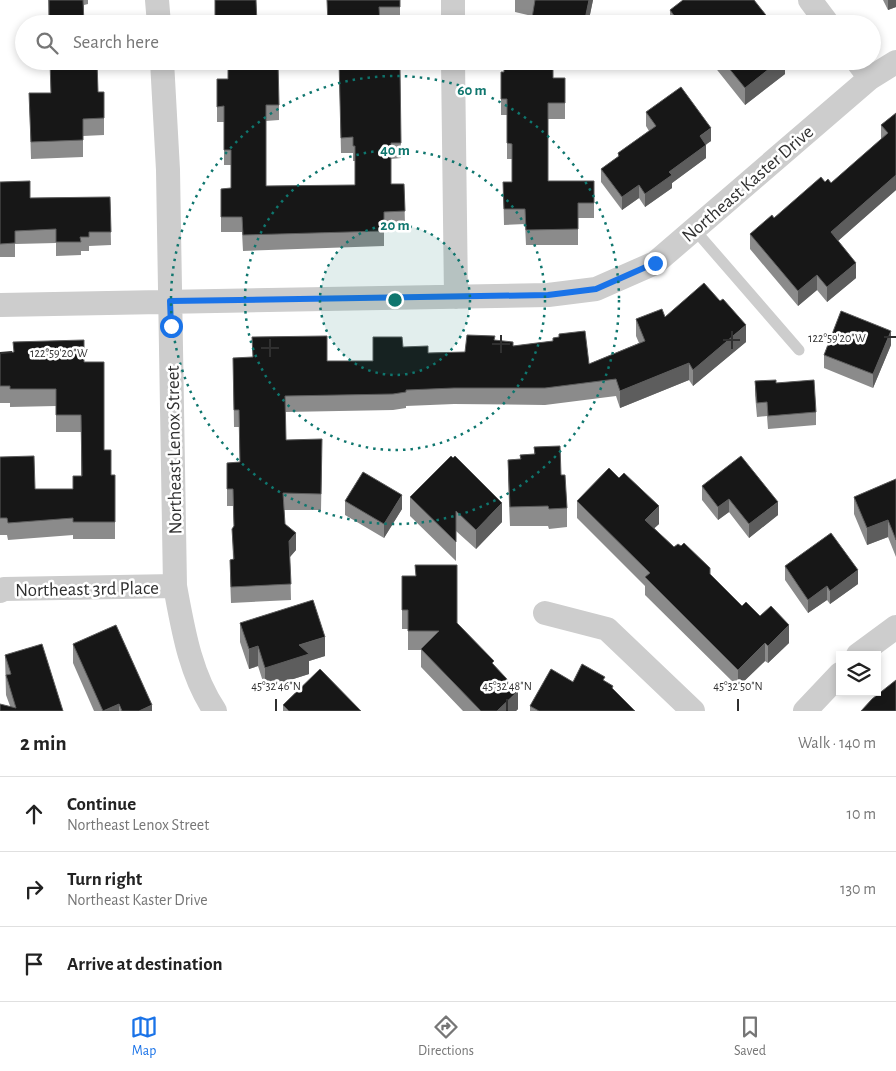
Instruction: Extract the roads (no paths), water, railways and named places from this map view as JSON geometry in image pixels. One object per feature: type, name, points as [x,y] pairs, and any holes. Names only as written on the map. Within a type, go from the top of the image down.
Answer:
[{"type":"street","points":[[157,0],[158,15]]},
{"type":"street","points":[[452,0],[453,15]]},
{"type":"street","points":[[810,0],[821,15]]},
{"type":"street","name":"Northeast Kaster Drive","points":[[881,66],[896,62]]},
{"type":"street","name":"Northeast Lenox Street","points":[[162,70],[168,170],[175,586],[187,648],[208,700],[215,711]]},
{"type":"street","points":[[453,70],[456,296]]},
{"type":"street","name":"Northeast Kaster Drive","points":[[0,305],[548,295],[596,289],[655,263],[864,70]]},
{"type":"street","name":"Northeast 3rd Place","points":[[0,591],[4,589],[175,586]]},
{"type":"street","points":[[545,613],[607,629],[693,711]]},
{"type":"street","points":[[863,651],[896,627]]},
{"type":"street","points":[[805,711],[836,678]]},
{"type":"lane","points":[[694,229],[799,350]]}]
